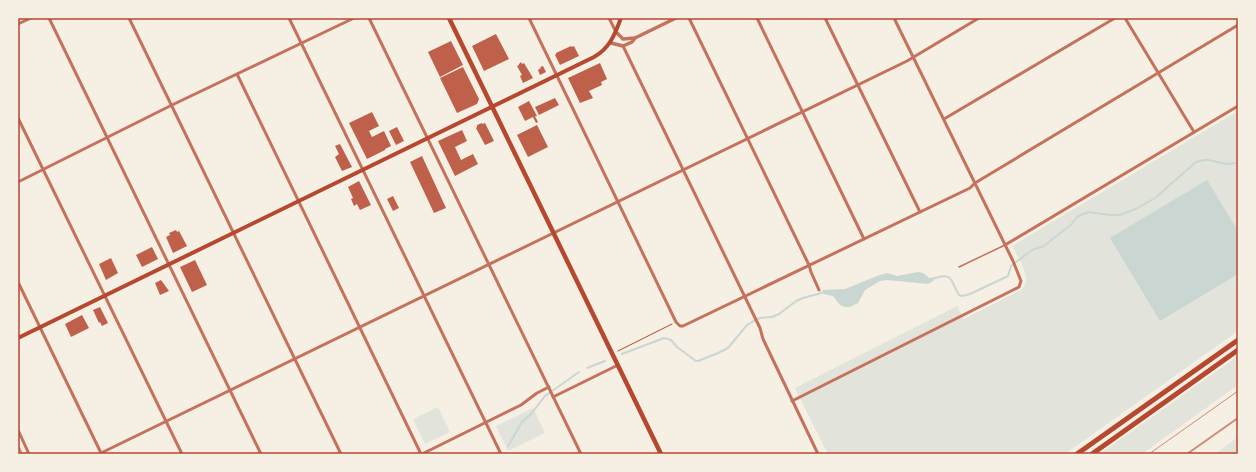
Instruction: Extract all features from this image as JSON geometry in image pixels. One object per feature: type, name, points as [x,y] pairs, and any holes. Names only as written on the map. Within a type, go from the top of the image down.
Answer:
[{"type":"highway","points":[[1077,454],[1238,340]]},
{"type":"highway","points":[[1092,454],[1238,350]]},
{"type":"main road","points":[[448,18],[661,454]]},
{"type":"main road","points":[[18,338],[599,55],[611,43],[621,18]]},
{"type":"street","points":[[18,24],[31,18]]},
{"type":"street","points":[[50,18],[261,454]]},
{"type":"street","points":[[129,18],[342,454]]},
{"type":"street","points":[[289,18],[501,454]]},
{"type":"street","points":[[18,182],[172,105],[354,18]]},
{"type":"street","points":[[368,18],[581,454]]},
{"type":"street","points":[[528,18],[676,322],[681,326],[745,297],[970,188],[975,182],[1238,26]]},
{"type":"street","points":[[609,18],[618,36],[623,39],[635,38],[676,18]]},
{"type":"street","points":[[689,18],[809,265],[819,290]]},
{"type":"street","points":[[757,18],[864,239]]},
{"type":"street","points":[[825,18],[920,212]]},
{"type":"street","points":[[792,401],[1013,290],[1020,285],[1021,278],[1016,267],[894,18]]},
{"type":"street","points":[[18,282],[101,453],[858,86],[913,57],[979,18]]},
{"type":"street","points":[[944,119],[1115,18]]},
{"type":"street","points":[[1125,18],[1194,132]]},
{"type":"street","points":[[611,43],[623,46],[632,42],[635,38]]},
{"type":"street","points":[[623,46],[760,328],[763,339],[818,454]]},
{"type":"street","points":[[237,74],[422,454],[521,405],[549,387]]},
{"type":"street","points":[[1005,245],[1238,106]]},
{"type":"street","points":[[18,118],[182,454]]},
{"type":"street","points":[[552,395],[618,365]]},
{"type":"street","points":[[18,430],[29,454]]},
{"type":"lane","points":[[959,267],[1005,245]]},
{"type":"path","points":[[619,351],[676,322]]},
{"type":"shaded area","points":[[1238,111],[1238,331],[1065,454],[828,454],[795,388],[957,306],[964,319],[1021,290],[1025,285],[1026,280],[1024,268],[1012,246]]},
{"type":"shaded area","points":[[1207,180],[1238,231],[1238,274],[1160,321],[1110,238]]},
{"type":"shaded area","points":[[918,272],[923,273],[929,278],[937,277],[928,284],[887,280],[880,281],[865,290],[858,303],[850,307],[840,305],[833,296],[824,294],[822,290],[845,289],[887,273],[897,276]]},
{"type":"shaded area","points":[[1238,356],[1238,385],[1142,454],[1100,454]]},
{"type":"shaded area","points":[[438,407],[450,432],[425,444],[413,419]]},
{"type":"shaded area","points":[[533,408],[545,433],[508,451],[496,426]]},
{"type":"shaded area","points":[[1238,437],[1238,454],[1215,454]]},
{"type":"building","points":[[496,34],[509,59],[484,71],[472,46]]},
{"type":"building","points":[[451,41],[463,65],[440,77],[428,52]]},
{"type":"building","points":[[574,46],[579,56],[560,65],[555,55],[556,53]]},
{"type":"building","points":[[521,62],[522,64],[524,63],[533,78],[523,83],[520,76],[522,75],[517,66]]},
{"type":"building","points":[[600,63],[607,79],[601,82],[602,85],[589,91],[593,98],[580,103],[568,78]]},
{"type":"building","points":[[543,66],[546,72],[540,75],[538,70]]},
{"type":"building","points":[[463,67],[479,99],[477,104],[457,113],[440,78]]},
{"type":"building","points":[[555,98],[559,105],[539,115],[535,107]]},
{"type":"building","points":[[529,101],[537,116],[535,116],[538,122],[536,123],[533,117],[525,121],[518,107]]},
{"type":"building","points":[[372,112],[379,126],[369,131],[372,137],[384,131],[391,146],[367,159],[349,123]]},
{"type":"building","points":[[485,123],[494,141],[485,145],[476,128],[477,125]]},
{"type":"building","points":[[537,125],[548,147],[528,157],[517,135]]},
{"type":"building","points":[[397,127],[404,141],[396,145],[389,131]]},
{"type":"building","points":[[462,130],[467,141],[455,147],[461,160],[473,154],[478,164],[455,176],[438,141]]},
{"type":"building","points":[[340,144],[352,167],[342,171],[335,157],[339,154],[335,146]]},
{"type":"building","points":[[422,156],[446,208],[434,213],[410,162]]},
{"type":"building","points":[[359,181],[371,205],[360,210],[357,204],[354,206],[351,199],[353,198],[348,187]]},
{"type":"building","points":[[393,196],[399,208],[393,211],[387,199]]},
{"type":"building","points":[[176,230],[177,232],[179,231],[187,246],[173,253],[166,237],[170,235],[169,233]]},
{"type":"building","points":[[152,247],[158,259],[142,267],[136,255]]},
{"type":"building","points":[[111,258],[118,273],[106,280],[99,264]]},
{"type":"building","points":[[195,260],[207,285],[192,292],[180,267]]},
{"type":"building","points":[[161,280],[169,291],[160,295],[155,283]]},
{"type":"building","points":[[100,307],[108,323],[102,326],[93,310]]},
{"type":"building","points":[[82,315],[89,328],[71,337],[65,324]]},
{"type":"waterway","points":[[935,278],[946,276],[951,280],[959,295],[962,296],[970,294],[1008,276],[1011,266],[1032,250],[1044,246],[1071,225],[1077,217],[1083,214],[1089,212],[1119,215],[1136,209],[1155,198],[1196,162],[1208,160],[1227,164],[1238,163]]},
{"type":"waterway","points":[[622,354],[664,338],[671,340],[677,347],[698,361],[728,348],[747,325],[752,322],[760,318],[772,317],[779,314],[796,301],[825,292]]},
{"type":"waterway","points":[[587,368],[605,361]]},
{"type":"waterway","points":[[508,446],[522,422],[531,414],[545,396],[579,372]]},
{"type":"tram line","points":[[1149,454],[1238,391]]},
{"type":"railway","points":[[1187,454],[1238,418]]},
{"type":"railway","points":[[18,446],[22,454]]}]
